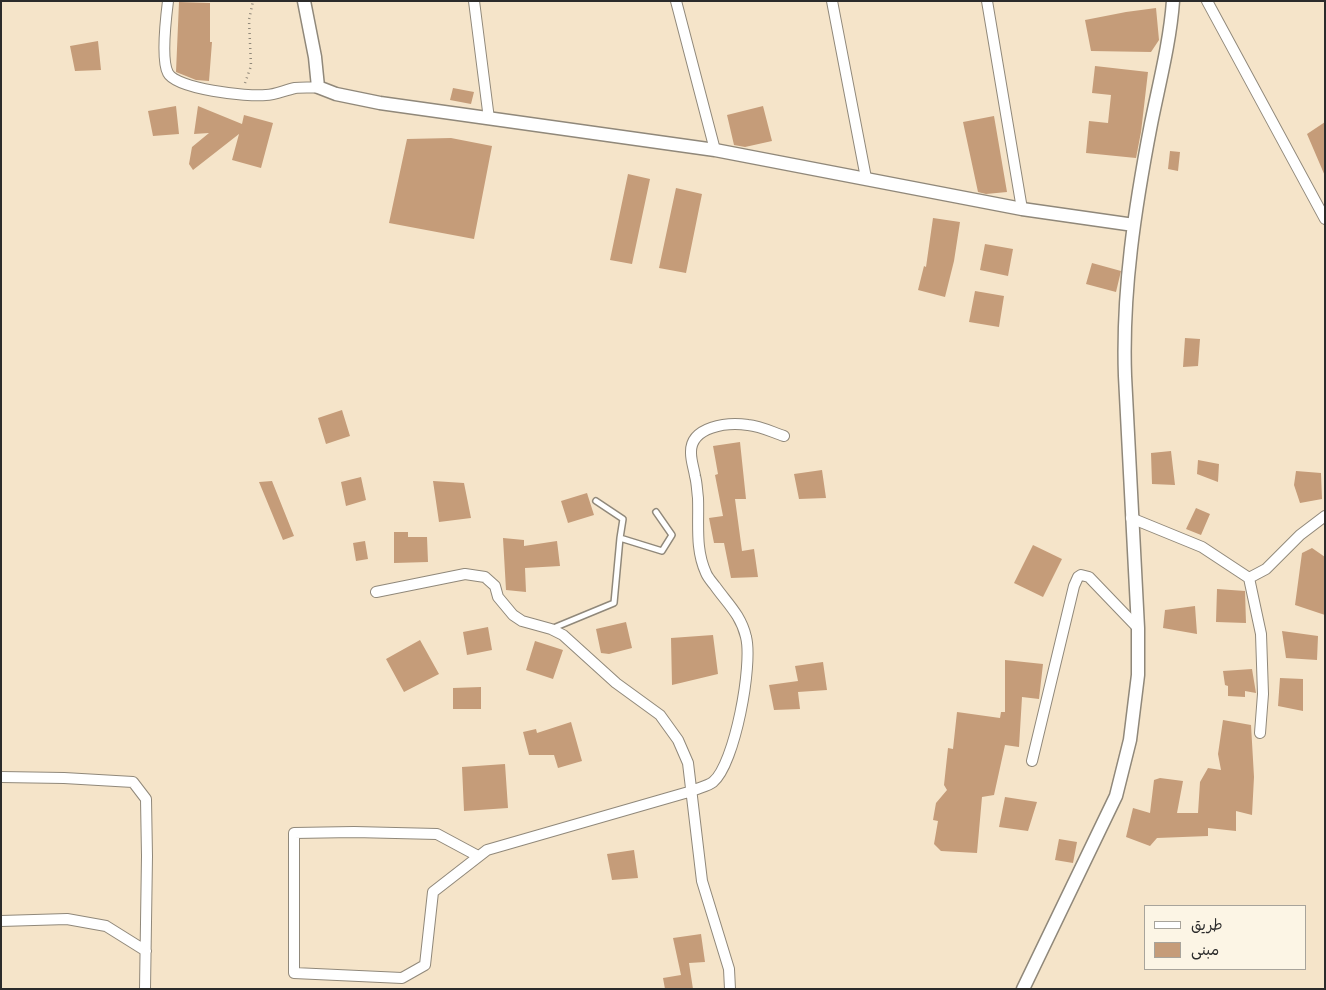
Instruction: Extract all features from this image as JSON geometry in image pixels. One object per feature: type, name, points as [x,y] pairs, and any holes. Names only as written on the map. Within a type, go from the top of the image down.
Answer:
[{"type":"street","points":[[168,1],[165,51],[166,71],[171,78],[181,83],[206,89],[241,95],[266,96],[297,88],[318,87],[336,94],[380,103],[715,150],[1022,208],[1134,225]]},
{"type":"street","points":[[304,1],[315,57],[318,87]]},
{"type":"street","points":[[474,1],[489,119]]},
{"type":"street","points":[[676,1],[715,150]]},
{"type":"street","points":[[832,1],[866,178]]},
{"type":"street","points":[[987,1],[1022,208]]},
{"type":"street","points":[[1023,989],[1116,796],[1130,740],[1138,675],[1138,628],[1131,518],[1124,338],[1125,297],[1144,163],[1173,1]]},
{"type":"street","points":[[1207,1],[1325,219]]},
{"type":"street","points":[[478,856],[437,834],[294,833],[294,972],[402,978],[425,965],[434,892],[487,850],[692,791],[713,782],[727,759],[735,738],[748,656],[747,639],[737,613],[706,574],[700,553],[696,522],[698,500],[696,478],[690,453],[693,442],[704,431],[720,426],[748,425],[784,436]]},
{"type":"street","points":[[1249,578],[1266,569],[1300,535],[1325,516]]},
{"type":"street","points":[[1131,518],[1202,546],[1249,578],[1261,634],[1263,694],[1260,733]]},
{"type":"street","points":[[376,592],[465,574],[486,577],[495,586],[498,597],[513,615],[563,635],[616,683],[660,716],[678,740],[688,763],[702,881],[729,969],[730,989]]},
{"type":"street","points":[[1032,760],[1074,586],[1078,577],[1089,577],[1138,628]]},
{"type":"street","points":[[1,777],[133,782],[146,799],[145,989]]},
{"type":"street","points":[[1,922],[67,918],[106,926],[146,951]]},
{"type":"lane","points":[[550,629],[614,603],[623,519],[596,501]]},
{"type":"lane","points":[[620,538],[662,551],[672,535],[656,512]]},
{"type":"path","points":[[241,95],[251,66],[250,20],[253,1]]},
{"type":"building","points":[[179,2],[210,3],[210,42],[212,42],[209,81],[196,80],[176,72]]},
{"type":"building","points":[[1156,8],[1159,40],[1151,52],[1091,51],[1085,20]]},
{"type":"building","points":[[98,41],[101,70],[75,71],[70,46]]},
{"type":"building","points":[[1095,66],[1148,72],[1136,158],[1086,153],[1089,121],[1108,123],[1111,95],[1092,93]]},
{"type":"building","points":[[453,88],[474,92],[471,104],[450,100]]},
{"type":"building","points":[[176,106],[179,134],[153,136],[148,111]]},
{"type":"building","points":[[198,106],[242,124],[244,115],[273,123],[261,168],[232,160],[239,134],[193,170],[189,164],[192,147],[209,133],[194,134]]},
{"type":"building","points":[[763,106],[772,141],[745,147],[734,145],[727,115]]},
{"type":"building","points":[[994,116],[1007,192],[986,194],[978,192],[963,122]]},
{"type":"building","points":[[1325,122],[1325,176],[1307,134]]},
{"type":"building","points":[[451,138],[492,146],[474,239],[389,223],[407,139]]},
{"type":"building","points":[[1170,151],[1180,152],[1178,171],[1168,169]]},
{"type":"building","points":[[628,174],[650,179],[632,264],[610,260]]},
{"type":"building","points":[[676,188],[702,194],[686,273],[659,268]]},
{"type":"building","points":[[933,218],[960,222],[954,261],[945,297],[918,290],[924,266],[926,267]]},
{"type":"building","points":[[985,244],[1013,249],[1008,276],[980,270]]},
{"type":"building","points":[[1092,263],[1121,271],[1116,292],[1086,284]]},
{"type":"building","points":[[975,291],[1004,296],[999,327],[969,322]]},
{"type":"building","points":[[1185,338],[1200,339],[1198,366],[1183,367]]},
{"type":"building","points":[[342,410],[350,436],[326,444],[318,418]]},
{"type":"building","points":[[740,442],[746,499],[735,499],[742,551],[754,549],[758,577],[731,578],[724,543],[714,543],[709,518],[723,516],[715,475],[718,474],[713,446]]},
{"type":"building","points":[[1171,451],[1175,485],[1152,484],[1151,453]]},
{"type":"building","points":[[1198,460],[1219,464],[1218,482],[1197,474]]},
{"type":"building","points":[[822,470],[826,498],[799,499],[794,474]]},
{"type":"building","points":[[1296,471],[1321,473],[1322,499],[1300,503],[1294,485]]},
{"type":"building","points":[[361,477],[366,500],[346,506],[341,482]]},
{"type":"building","points":[[272,481],[294,536],[283,540],[259,482]]},
{"type":"building","points":[[433,481],[464,483],[471,518],[439,522]]},
{"type":"building","points":[[587,493],[594,515],[568,523],[561,501]]},
{"type":"building","points":[[1196,508],[1210,514],[1201,535],[1186,529]]},
{"type":"building","points":[[394,532],[408,532],[408,537],[427,537],[428,562],[394,563]]},
{"type":"building","points":[[503,538],[524,540],[524,546],[557,541],[560,566],[525,568],[526,592],[506,590]]},
{"type":"building","points":[[365,541],[368,559],[356,561],[353,543]]},
{"type":"building","points":[[1033,545],[1062,559],[1043,597],[1014,583]]},
{"type":"building","points":[[1312,548],[1325,557],[1325,615],[1295,605],[1302,553]]},
{"type":"building","points":[[1217,589],[1245,591],[1246,623],[1216,622]]},
{"type":"building","points":[[1195,606],[1197,634],[1163,628],[1165,610]]},
{"type":"building","points":[[626,622],[632,648],[609,654],[601,653],[596,629]]},
{"type":"building","points":[[488,627],[492,650],[467,655],[463,632]]},
{"type":"building","points":[[1282,631],[1318,636],[1317,660],[1286,658]]},
{"type":"building","points":[[713,635],[718,674],[672,685],[671,638]]},
{"type":"building","points":[[420,640],[439,674],[404,692],[386,659]]},
{"type":"building","points":[[535,641],[563,650],[553,679],[526,670]]},
{"type":"building","points":[[1005,660],[1043,664],[1039,699],[1022,697],[1019,747],[1005,745],[994,795],[982,797],[977,853],[941,851],[934,844],[938,821],[933,820],[936,803],[947,790],[944,785],[948,748],[953,749],[957,712],[1000,718],[1001,712],[1005,712]]},
{"type":"building","points":[[823,662],[827,690],[798,692],[800,709],[774,710],[769,685],[798,681],[795,666]]},
{"type":"building","points":[[1252,669],[1256,693],[1245,691],[1245,697],[1228,696],[1228,686],[1225,685],[1223,671]]},
{"type":"building","points":[[1280,678],[1303,679],[1303,711],[1278,706]]},
{"type":"building","points":[[481,687],[481,709],[453,709],[453,688]]},
{"type":"building","points":[[1223,720],[1251,725],[1254,777],[1252,815],[1236,811],[1236,831],[1208,828],[1208,836],[1157,838],[1150,846],[1126,837],[1133,808],[1150,813],[1154,780],[1160,778],[1183,781],[1177,813],[1198,813],[1200,782],[1208,768],[1221,770],[1218,754]]},
{"type":"building","points":[[571,722],[582,761],[558,768],[554,755],[529,755],[523,732],[536,729],[537,733]]},
{"type":"building","points":[[505,764],[508,808],[464,811],[462,767]]},
{"type":"building","points":[[1005,797],[1037,802],[1028,831],[999,827]]},
{"type":"building","points":[[1059,839],[1077,842],[1073,863],[1055,860]]},
{"type":"building","points":[[634,850],[638,878],[612,880],[607,854]]},
{"type":"building","points":[[701,934],[705,962],[689,963],[693,989],[665,989],[663,978],[681,975],[673,938]]}]
